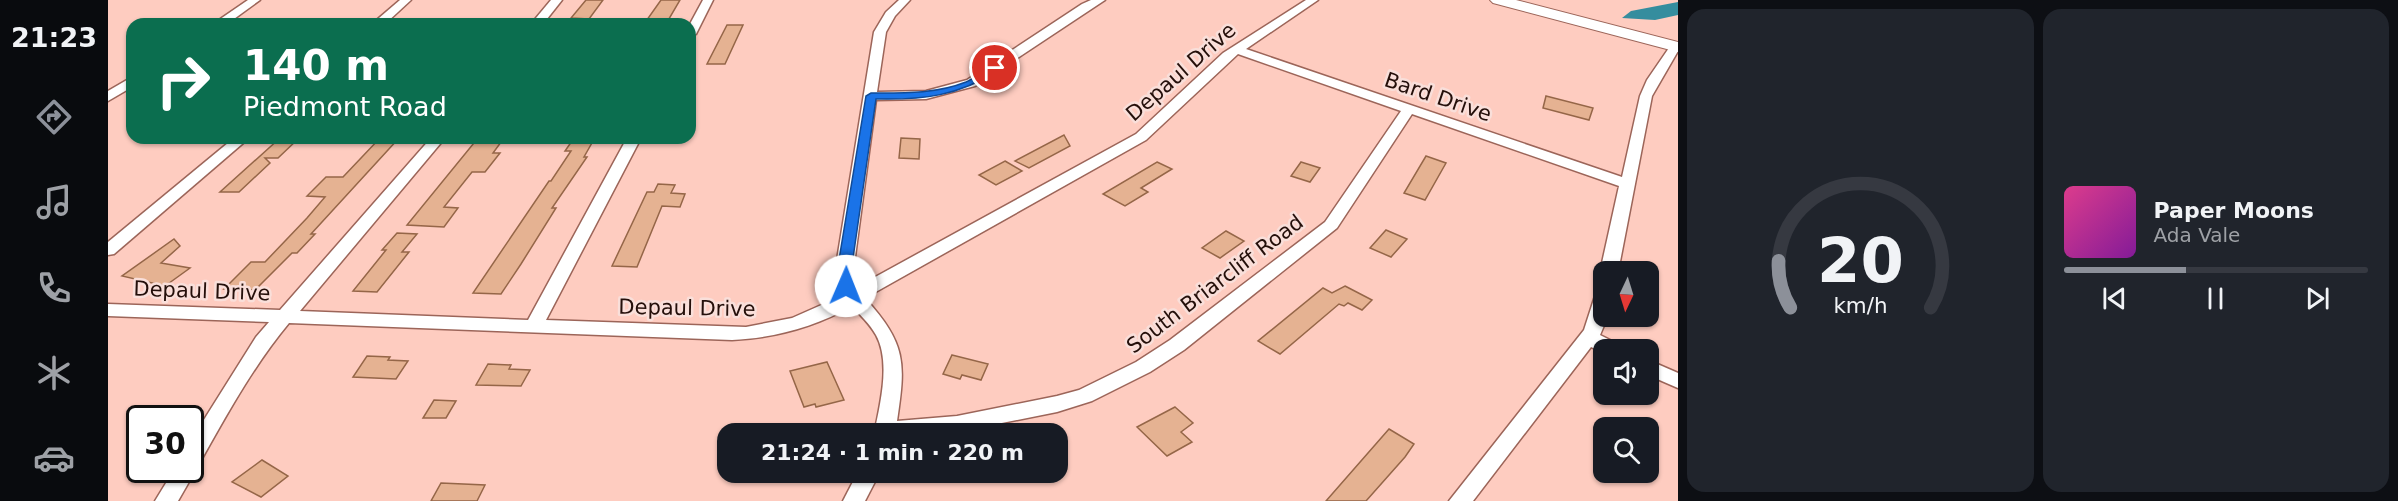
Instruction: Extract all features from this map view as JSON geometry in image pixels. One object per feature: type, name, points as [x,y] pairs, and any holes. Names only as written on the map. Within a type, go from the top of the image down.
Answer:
[{"type":"main road","points":[[1498,0],[1676,47]]},
{"type":"street","points":[[228,18],[255,0]]},
{"type":"street","points":[[385,18],[406,0]]},
{"type":"street","points":[[542,18],[557,0]]},
{"type":"street","points":[[696,23],[708,0]]},
{"type":"street","points":[[885,423],[892,357],[889,344],[884,331],[846,286],[844,272],[880,32],[890,14],[905,0]]},
{"type":"street","points":[[871,96],[926,95],[971,83],[1086,6],[1100,0]]},
{"type":"street","points":[[1285,0],[1308,3]]},
{"type":"street","name":"Depaul Drive","points":[[108,310],[746,334],[781,329],[807,321],[855,297],[1141,137],[1236,49],[1308,3]]},
{"type":"street","points":[[1611,261],[1646,96],[1653,80],[1676,47]]},
{"type":"street","name":"Bard Drive","points":[[1236,49],[1627,184]]},
{"type":"street","points":[[108,97],[126,85]]},
{"type":"street","name":"South Briarcliff Road","points":[[962,423],[1057,404],[1085,396],[1143,367],[1177,345],[1331,225],[1409,109]]},
{"type":"street","points":[[108,250],[235,144]]},
{"type":"street","points":[[204,437],[239,378],[284,316],[433,144]]},
{"type":"street","points":[[534,326],[631,144]]},
{"type":"street","points":[[1460,501],[1573,354],[1590,339],[1596,327]]},
{"type":"street","points":[[1659,372],[1678,381]]},
{"type":"street","points":[[166,501],[177,483]]},
{"type":"street","points":[[854,501],[863,483]]},
{"type":"water","points":[[1678,2],[1678,15],[1655,20],[1622,18],[1631,11]]},
{"type":"building","points":[[586,0],[603,0],[590,18],[571,18]]},
{"type":"building","points":[[661,0],[680,0],[670,18],[648,18]]},
{"type":"building","points":[[727,25],[743,25],[725,64],[707,64]]},
{"type":"building","points":[[1546,96],[1593,108],[1589,120],[1543,108]]},
{"type":"building","points":[[1064,135],[1070,146],[1029,168],[1015,161]]},
{"type":"building","points":[[901,138],[920,139],[919,159],[899,158]]},
{"type":"building","points":[[273,144],[293,144],[278,158],[265,158],[270,163],[239,192],[220,192]]},
{"type":"building","points":[[374,144],[394,144],[311,234],[315,234],[297,253],[292,253],[255,290],[224,289],[251,262],[265,262],[307,218],[325,197],[307,196],[326,177],[343,177]]},
{"type":"building","points":[[473,144],[500,144],[493,153],[500,153],[485,172],[472,172],[444,207],[458,208],[444,227],[407,225]]},
{"type":"building","points":[[570,144],[591,144],[584,157],[587,157],[552,208],[556,208],[501,294],[473,293],[571,151],[565,151]]},
{"type":"building","points":[[1426,156],[1446,163],[1425,200],[1404,193]]},
{"type":"building","points":[[1005,161],[1022,171],[996,185],[979,175]]},
{"type":"building","points":[[1157,162],[1172,169],[1141,188],[1148,192],[1125,206],[1103,194]]},
{"type":"building","points":[[1301,162],[1320,168],[1310,182],[1291,176]]},
{"type":"building","points":[[658,184],[675,185],[671,193],[685,194],[680,207],[662,206],[637,267],[612,266],[647,192],[654,192]]},
{"type":"building","points":[[1386,230],[1407,239],[1391,257],[1370,248]]},
{"type":"building","points":[[1226,231],[1244,241],[1220,258],[1202,248]]},
{"type":"building","points":[[397,233],[417,234],[402,252],[409,252],[377,292],[353,291],[386,250],[382,250]]},
{"type":"building","points":[[174,239],[180,246],[161,263],[190,268],[165,286],[122,276]]},
{"type":"building","points":[[1345,286],[1372,300],[1362,310],[1348,303],[1344,306],[1339,304],[1280,354],[1258,341],[1323,288],[1332,293]]},
{"type":"building","points":[[952,355],[988,364],[981,380],[962,375],[960,379],[943,374]]},
{"type":"building","points":[[367,356],[408,361],[396,379],[353,377]]},
{"type":"building","points":[[827,362],[844,400],[816,407],[815,404],[804,407],[790,371]]},
{"type":"building","points":[[488,364],[511,365],[509,369],[530,370],[521,386],[476,385]]},
{"type":"building","points":[[434,400],[456,401],[446,418],[423,418]]},
{"type":"building","points":[[1175,407],[1193,423],[1181,432],[1192,442],[1167,456],[1137,427]]},
{"type":"building","points":[[1389,429],[1414,444],[1405,457],[1366,501],[1326,501]]},
{"type":"building","points":[[262,460],[288,476],[261,497],[232,482]]},
{"type":"building","points":[[441,483],[485,485],[477,501],[431,501]]},
{"type":"route","points":[[846,286],[844,272],[871,96],[893,97],[943,92],[971,83],[995,68]]}]
